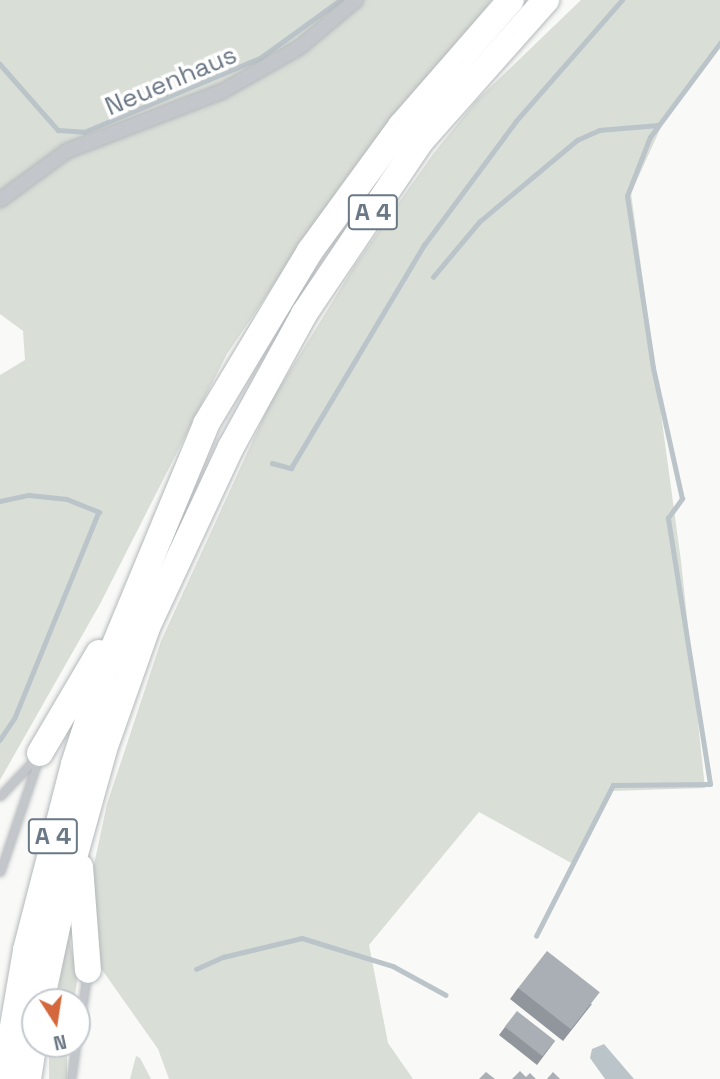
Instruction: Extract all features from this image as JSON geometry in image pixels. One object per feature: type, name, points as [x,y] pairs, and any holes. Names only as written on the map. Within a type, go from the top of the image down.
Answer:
[{"type":"highway","name":"A 4","points":[[4,1079],[26,950],[49,850],[82,740],[132,601],[205,425],[310,251],[401,126],[511,0]]},
{"type":"highway","name":"A 4","points":[[44,988],[80,830],[148,625],[231,447],[304,314],[420,142],[546,0]]},
{"type":"highway","points":[[40,753],[132,601]]},
{"type":"highway","points":[[80,830],[81,914],[88,970]]},
{"type":"highway","points":[[28,1079],[31,1058]]},
{"type":"street","name":"Neuenhaus","points":[[0,200],[67,151],[234,85],[300,47],[356,0]]},
{"type":"lane","points":[[1,797],[40,753]]},
{"type":"lane","points":[[0,872],[40,753]]},
{"type":"lane","points":[[85,988],[88,970]]},
{"type":"lane","points":[[71,1079],[74,1058]]},
{"type":"shaded area","points":[[0,0],[492,0],[342,184],[227,354],[100,604],[0,780],[0,375],[25,360],[23,331],[0,314]]},
{"type":"shaded area","points":[[581,0],[720,0],[720,46],[662,125],[631,193],[681,561],[705,788],[611,791],[575,865],[479,812],[369,945],[388,1043],[413,1079],[169,1079],[158,1049],[98,964],[89,888],[107,804],[161,641],[270,403],[355,265],[433,154],[477,100]]},
{"type":"shaded area","points":[[68,935],[78,975],[76,988],[59,988]]},
{"type":"shaded area","points":[[604,1044],[634,1079],[605,1079],[590,1058],[592,1049]]},
{"type":"shaded area","points":[[136,1056],[140,1058],[151,1079],[130,1079]]},
{"type":"shaded area","points":[[49,1058],[67,1058],[67,1079],[49,1079]]},
{"type":"building","points":[[547,951],[600,992],[571,1029],[518,988]]},
{"type":"building","points":[[517,1011],[555,1041],[543,1056],[505,1027]]},
{"type":"building","points":[[520,1071],[526,1077],[530,1073],[536,1079],[512,1079]]},
{"type":"building","points":[[486,1072],[495,1079],[479,1079]]},
{"type":"building","points":[[553,1072],[560,1079],[547,1079]]},
{"type":"waterway","points":[[0,64],[58,130],[84,132],[260,58],[340,0]]},
{"type":"waterway","points":[[272,463],[291,468],[424,245],[516,121],[622,0]]},
{"type":"waterway","points":[[536,936],[613,785],[710,784],[668,518],[682,499],[653,368],[627,196],[650,137],[720,43]]},
{"type":"waterway","points":[[433,277],[479,222],[577,140],[599,130],[658,125]]},
{"type":"waterway","points":[[0,501],[29,495],[67,499],[99,512],[15,718],[0,740]]},
{"type":"waterway","points":[[196,969],[223,957],[302,938],[393,966],[446,995]]}]
